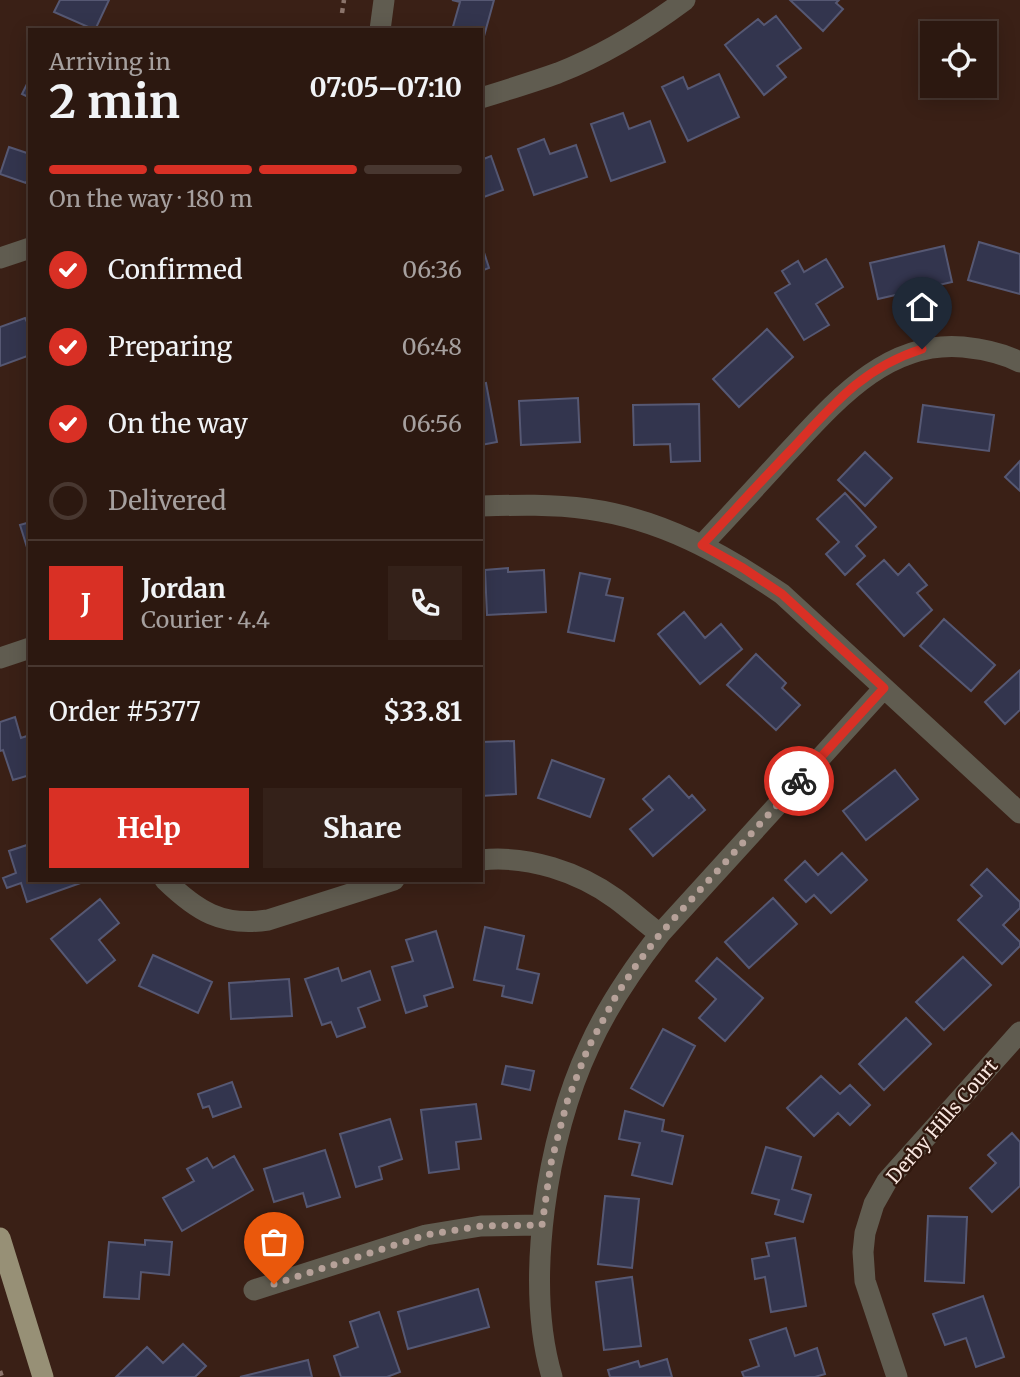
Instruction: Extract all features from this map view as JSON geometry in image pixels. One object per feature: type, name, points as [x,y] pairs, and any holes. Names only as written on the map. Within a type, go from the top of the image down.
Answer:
[{"type":"main road","points":[[0,1238],[3,1261],[43,1377]]},
{"type":"street","points":[[380,28],[384,0]]},
{"type":"street","points":[[483,97],[560,72],[614,47],[656,22],[685,0]]},
{"type":"street","points":[[0,258],[28,249]]},
{"type":"street","points":[[702,545],[827,410],[882,365],[922,349],[952,346],[984,349],[1020,362]]},
{"type":"street","points":[[483,506],[532,505],[589,509],[647,523],[702,545],[743,568],[782,594],[1020,813]]},
{"type":"street","points":[[0,658],[28,649]]},
{"type":"street","points":[[552,1377],[541,1316],[542,1225],[551,1163],[567,1102],[588,1048],[616,996],[660,934],[884,688]]},
{"type":"street","points":[[483,860],[524,861],[544,865],[584,880],[615,898],[660,934]]},
{"type":"street","points":[[167,882],[187,901],[203,911],[228,920],[248,923],[268,920],[388,882]]},
{"type":"street","name":"Derby Hills Court","points":[[897,1377],[865,1281],[865,1233],[874,1205],[887,1181],[1020,1032]]},
{"type":"street","points":[[254,1290],[426,1235],[481,1226],[542,1225]]},
{"type":"path","points":[[342,13],[344,0]]},
{"type":"path","points":[[0,1371],[2,1377]]},
{"type":"building","points":[[60,0],[109,0],[96,28],[54,12]]},
{"type":"building","points":[[452,0],[494,0],[483,40],[483,28],[453,28],[460,2]]},
{"type":"building","points":[[790,0],[839,0],[836,3],[843,9],[823,31]]},
{"type":"building","points":[[776,16],[801,48],[777,66],[786,77],[764,95],[725,45],[758,19],[764,25]]},
{"type":"building","points":[[719,74],[739,117],[688,141],[662,87],[683,77],[688,89]]},
{"type":"building","points":[[28,82],[28,97],[22,94]]},
{"type":"building","points":[[623,113],[629,129],[650,121],[665,162],[611,181],[591,124]]},
{"type":"building","points":[[544,139],[550,154],[576,145],[587,177],[534,195],[518,149]]},
{"type":"building","points":[[9,147],[28,153],[26,183],[0,174]]},
{"type":"building","points":[[491,156],[503,190],[483,197],[483,159]]},
{"type":"building","points":[[979,242],[1020,254],[1020,294],[968,280]]},
{"type":"building","points":[[944,246],[952,282],[878,299],[870,263]]},
{"type":"building","points":[[483,249],[489,268],[483,270]]},
{"type":"building","points":[[826,259],[843,287],[816,304],[829,325],[804,340],[775,293],[790,284],[782,271],[798,261],[804,272]]},
{"type":"building","points":[[25,318],[28,324],[28,356],[0,366],[0,327]]},
{"type":"building","points":[[767,329],[793,357],[739,407],[713,379]]},
{"type":"building","points":[[486,383],[497,442],[483,445],[483,384]]},
{"type":"building","points":[[578,398],[580,442],[521,445],[519,401]]},
{"type":"building","points":[[699,404],[700,461],[671,462],[670,444],[634,445],[633,405]]},
{"type":"building","points":[[923,405],[994,415],[989,451],[918,442]]},
{"type":"building","points":[[865,452],[892,478],[865,506],[838,480]]},
{"type":"building","points":[[1020,461],[1020,491],[1005,477]]},
{"type":"building","points":[[845,493],[876,527],[856,546],[865,556],[845,575],[826,554],[839,542],[817,519]]},
{"type":"building","points":[[28,523],[28,551],[20,525]]},
{"type":"building","points":[[884,560],[898,575],[909,564],[927,585],[917,593],[932,610],[904,636],[857,584]]},
{"type":"building","points":[[508,568],[508,572],[544,570],[546,612],[487,615],[485,570]]},
{"type":"building","points":[[580,573],[610,579],[606,595],[623,598],[614,641],[568,632]]},
{"type":"building","points":[[684,612],[705,638],[721,624],[742,649],[700,684],[658,634]]},
{"type":"building","points":[[944,619],[995,665],[971,691],[920,646]]},
{"type":"building","points":[[756,654],[786,683],[782,688],[800,705],[776,730],[727,685]]},
{"type":"building","points":[[1020,670],[1020,710],[1005,724],[985,702]]},
{"type":"building","points":[[15,717],[21,738],[28,736],[28,776],[13,780],[3,750],[0,751],[0,722]]},
{"type":"building","points":[[514,741],[516,794],[483,796],[483,742]]},
{"type":"building","points":[[552,760],[604,779],[590,817],[538,798]]},
{"type":"building","points":[[895,770],[918,799],[866,840],[843,811]]},
{"type":"building","points":[[669,776],[689,798],[692,795],[705,810],[653,856],[630,829],[653,810],[643,799]]},
{"type":"building","points":[[28,845],[28,882],[83,882],[27,902],[21,883],[7,888],[3,878],[16,873],[9,851]]},
{"type":"building","points":[[842,853],[867,880],[831,913],[814,895],[806,902],[785,880],[805,861],[818,875]]},
{"type":"building","points":[[987,869],[1020,902],[1020,908],[1003,925],[1020,942],[1020,946],[1002,964],[958,920],[982,896],[971,885]]},
{"type":"building","points":[[773,898],[797,924],[749,968],[725,942]]},
{"type":"building","points":[[100,899],[119,923],[99,940],[115,960],[87,983],[51,939]]},
{"type":"building","points":[[485,927],[524,936],[517,969],[539,974],[532,1003],[502,996],[504,986],[474,980]]},
{"type":"building","points":[[436,931],[453,987],[424,996],[427,1006],[406,1013],[392,967],[413,961],[406,940]]},
{"type":"building","points":[[153,955],[212,982],[198,1013],[139,986]]},
{"type":"building","points":[[963,957],[991,985],[944,1030],[916,1002]]},
{"type":"building","points":[[717,958],[763,998],[725,1041],[699,1018],[716,999],[696,981]]},
{"type":"building","points":[[338,968],[342,981],[370,971],[380,1000],[358,1008],[365,1027],[337,1037],[331,1022],[322,1025],[305,979]]},
{"type":"building","points":[[289,979],[292,1016],[231,1019],[229,983]]},
{"type":"building","points":[[906,1018],[931,1044],[884,1090],[859,1064]]},
{"type":"building","points":[[663,1029],[695,1046],[663,1106],[631,1088]]},
{"type":"building","points":[[506,1066],[534,1071],[530,1090],[502,1084]]},
{"type":"building","points":[[821,1076],[840,1094],[850,1085],[870,1105],[850,1125],[838,1113],[814,1136],[787,1108]]},
{"type":"building","points":[[232,1082],[241,1107],[213,1117],[209,1106],[203,1108],[198,1094]]},
{"type":"building","points":[[476,1104],[481,1139],[456,1142],[459,1169],[429,1173],[421,1110]]},
{"type":"building","points":[[625,1111],[664,1120],[662,1131],[683,1136],[672,1184],[632,1175],[640,1143],[619,1139]]},
{"type":"building","points":[[390,1119],[402,1159],[379,1167],[382,1179],[356,1187],[340,1134]]},
{"type":"building","points":[[1012,1133],[1020,1142],[1020,1186],[992,1212],[970,1188],[996,1163],[988,1155]]},
{"type":"building","points":[[766,1147],[801,1157],[792,1189],[811,1195],[803,1222],[775,1214],[779,1200],[752,1193]]},
{"type":"building","points":[[325,1150],[340,1197],[307,1207],[303,1193],[274,1202],[264,1169]]},
{"type":"building","points":[[234,1156],[253,1190],[182,1231],[163,1198],[194,1181],[187,1169],[207,1158],[213,1168]]},
{"type":"building","points":[[605,1196],[639,1199],[632,1268],[598,1264]]},
{"type":"building","points":[[928,1216],[967,1217],[964,1283],[925,1281]]},
{"type":"building","points":[[795,1238],[806,1306],[771,1312],[765,1277],[755,1279],[752,1259],[769,1256],[766,1243]]},
{"type":"building","points":[[145,1240],[172,1242],[169,1275],[141,1272],[139,1299],[104,1297],[109,1242],[145,1245]]},
{"type":"building","points":[[632,1277],[641,1346],[604,1350],[596,1282]]},
{"type":"building","points":[[478,1289],[489,1327],[408,1349],[398,1312]]},
{"type":"building","points":[[983,1296],[1004,1357],[976,1367],[966,1338],[945,1345],[933,1314]]},
{"type":"building","points":[[379,1312],[400,1372],[387,1377],[341,1377],[334,1356],[358,1347],[350,1322]]},
{"type":"building","points":[[786,1328],[795,1356],[817,1348],[825,1374],[815,1377],[744,1377],[742,1372],[759,1366],[750,1340]]},
{"type":"building","points":[[183,1344],[206,1366],[195,1377],[116,1377],[147,1347],[163,1363]]},
{"type":"building","points":[[667,1359],[672,1377],[610,1377],[608,1370],[638,1361],[640,1367]]},
{"type":"building","points":[[308,1360],[312,1377],[240,1377]]},
{"type":"way so far","points":[[274,1284],[426,1235],[481,1226],[542,1225],[551,1163],[567,1102],[588,1048],[616,996],[660,934],[799,781]]},
{"type":"route","points":[[799,781],[884,688],[782,594],[702,545],[827,410],[875,370],[922,349]]}]
